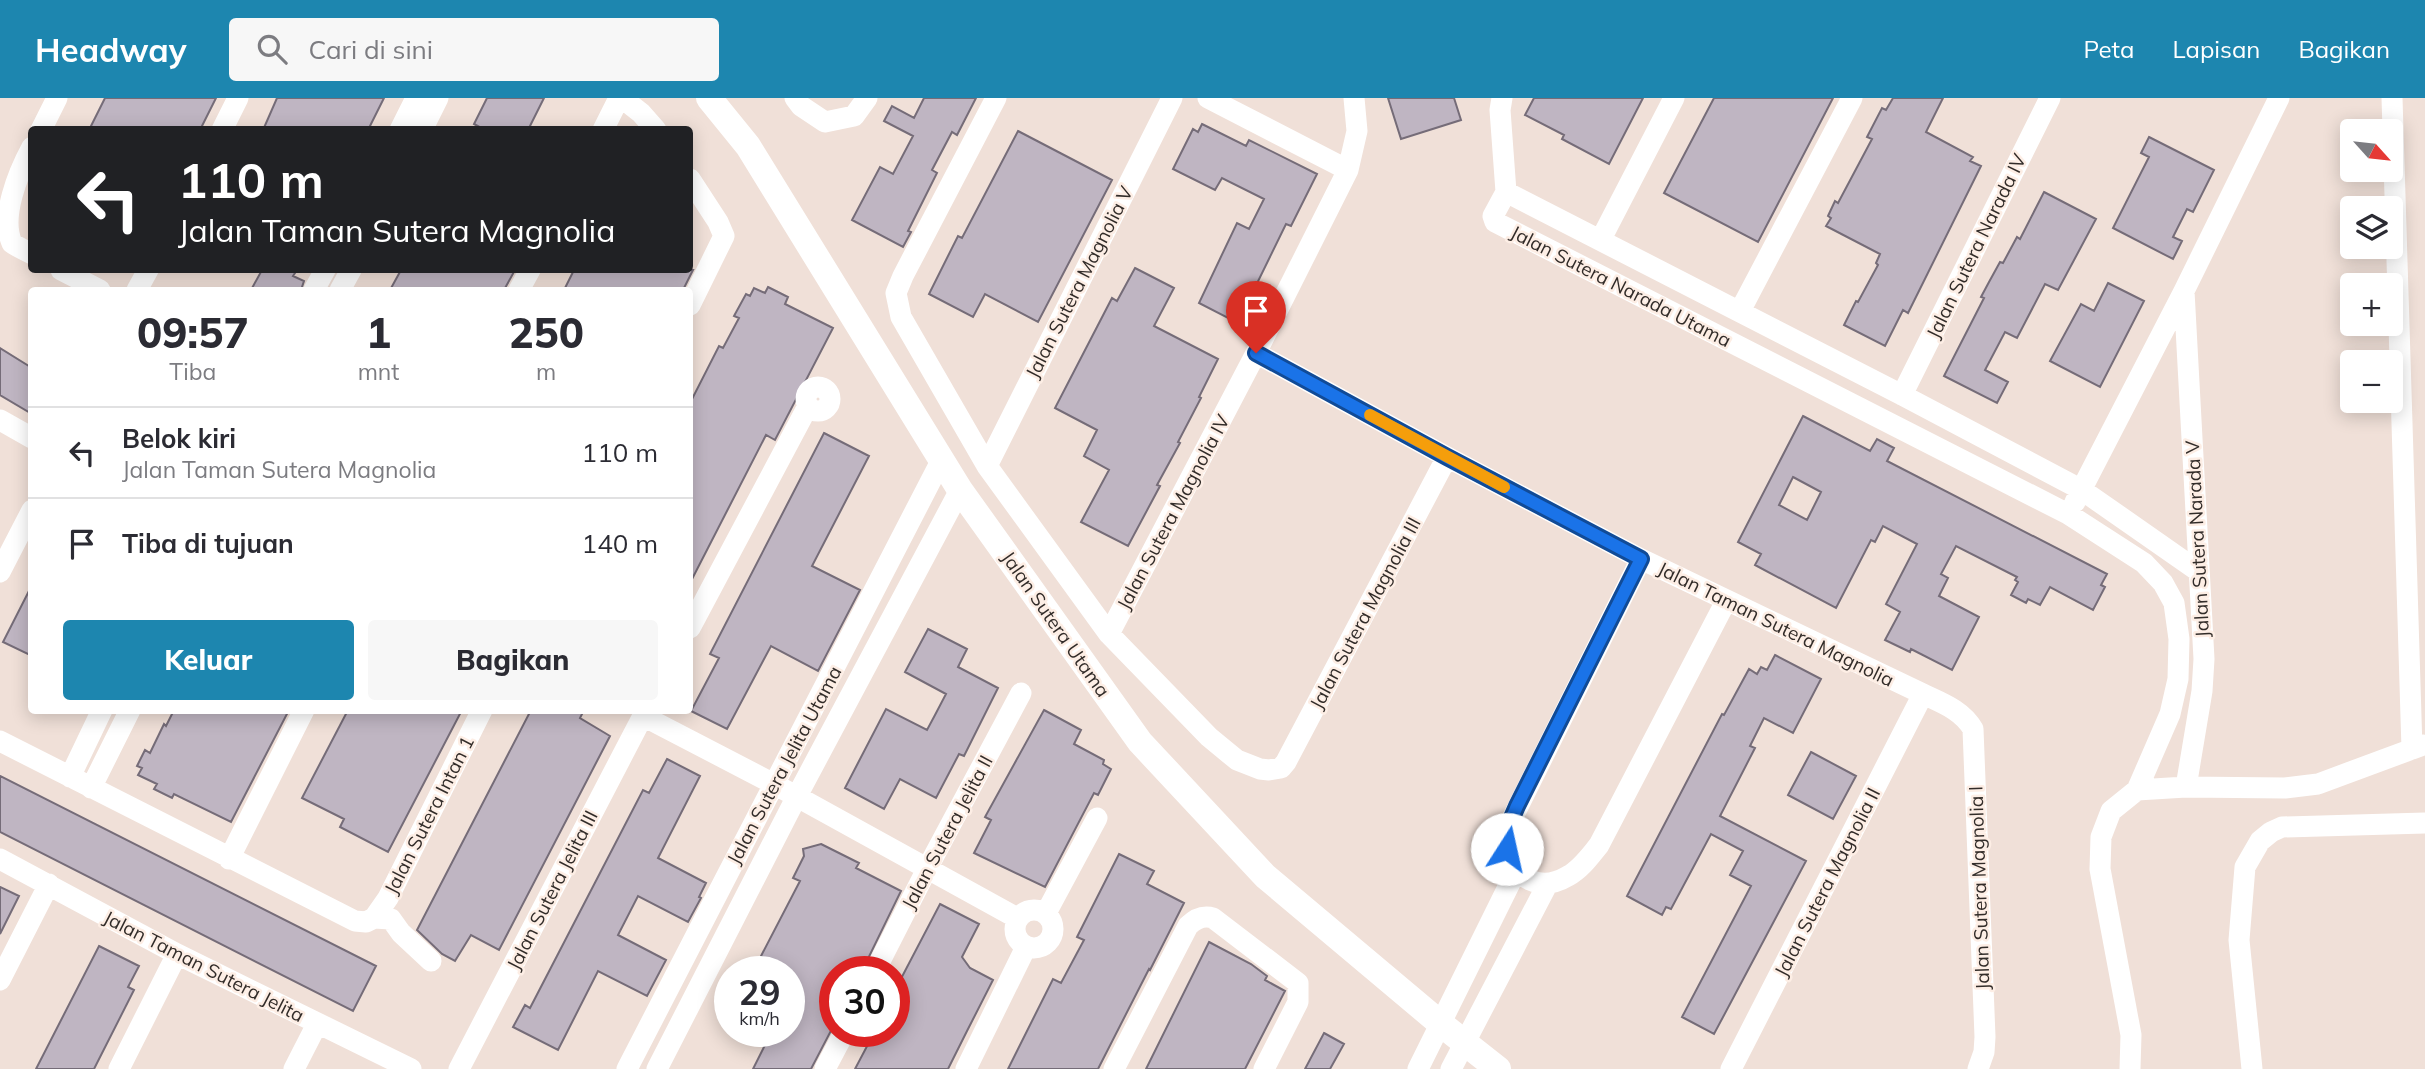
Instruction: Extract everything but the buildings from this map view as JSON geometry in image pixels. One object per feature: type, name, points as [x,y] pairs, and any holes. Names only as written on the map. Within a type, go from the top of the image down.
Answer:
[{"type":"street","points":[[43,126],[57,98]]},
{"type":"street","points":[[224,126],[238,98]]},
{"type":"street","points":[[402,126],[416,98]]},
{"type":"street","points":[[424,126],[438,98]]},
{"type":"street","points":[[605,126],[621,98],[652,126]]},
{"type":"street","name":"Jalan Sutera Utama","points":[[709,98],[748,146],[960,490],[1140,742],[1265,876],[1498,1069]]},
{"type":"street","points":[[795,98],[801,106],[825,122],[854,116],[867,98]]},
{"type":"street","points":[[996,98],[903,276],[896,293],[901,317],[987,466],[1109,634]]},
{"type":"street","name":"Jalan Sutera Magnolia V","points":[[987,466],[1172,98]]},
{"type":"street","points":[[1208,98],[1348,170]]},
{"type":"street","points":[[1256,353],[1348,170],[1357,131],[1353,98]]},
{"type":"street","points":[[1502,98],[1500,110],[1506,192]]},
{"type":"street","points":[[1601,239],[1674,98]]},
{"type":"street","points":[[1740,311],[1852,98]]},
{"type":"street","name":"Jalan Sutera Narada IV","points":[[1902,395],[2050,98]]},
{"type":"street","name":"Jalan Sutera Narada V","points":[[2068,514],[2184,291],[2279,98]]},
{"type":"street","points":[[2130,1069],[2131,1035],[2100,869],[2101,837],[2111,811],[2137,790],[2186,787],[2285,788],[2318,784],[2419,747],[2392,98]]},
{"type":"street","points":[[28,154],[1,205],[2,230],[12,242],[28,252]]},
{"type":"street","points":[[693,184],[718,222],[722,234],[722,241],[693,299]]},
{"type":"street","name":"Jalan Sutera Narada Utama","points":[[2137,790],[2171,713],[2178,679],[2179,639],[2175,603],[2164,583],[2144,563],[2068,514],[1495,222],[1493,216],[1506,192],[1601,239],[2082,490],[2198,570]]},
{"type":"street","points":[[67,273],[94,287]]},
{"type":"street","name":"Jalan Sutera Narada V","points":[[2184,291],[2204,659],[2203,691],[2186,787]]},
{"type":"street","name":"Jalan Taman Sutera Magnolia","points":[[1256,353],[1641,559],[1959,712]]},
{"type":"street","name":"Jalan Sutera Magnolia IV","points":[[1109,634],[1256,353]]},
{"type":"street","points":[[693,622],[808,406]]},
{"type":"street","points":[[0,420],[28,436]]},
{"type":"street","name":"Jalan Sutera Magnolia III","points":[[1109,634],[1209,737],[1237,760],[1260,769],[1281,768],[1293,750],[1447,457]]},
{"type":"street","name":"Jalan Sutera Jelita Utama","points":[[627,1069],[942,461]]},
{"type":"street","name":"Jalan Sutera Jelita Utama","points":[[657,1069],[797,796],[960,490]]},
{"type":"street","points":[[0,572],[28,518]]},
{"type":"street","points":[[1641,559],[1507,829],[1507,849],[1517,871],[1529,880],[1547,884],[1567,877],[1585,863],[1599,845],[1726,601]]},
{"type":"street","points":[[860,621],[884,636]]},
{"type":"street","name":"Jalan Sutera Jelita II","points":[[883,956],[1021,694]]},
{"type":"street","name":"Jalan Sutera Magnolia II","points":[[1731,1069],[1923,694]]},
{"type":"street","name":"Jalan Sutera Magnolia I","points":[[1959,712],[1968,719],[1973,729],[1985,1037],[1984,1052],[1978,1069]]},
{"type":"street","points":[[70,777],[100,714]]},
{"type":"street","points":[[92,788],[128,714]]},
{"type":"street","points":[[229,859],[302,714]]},
{"type":"street","name":"Jalan Sutera Intan 1","points":[[374,918],[388,898],[480,714]]},
{"type":"street","name":"Jalan Sutera Jelita III","points":[[459,1069],[643,714]]},
{"type":"street","points":[[646,714],[1017,918]]},
{"type":"street","points":[[0,741],[355,921],[391,919],[401,933],[430,961]]},
{"type":"street","points":[[1046,913],[1097,818]]},
{"type":"street","points":[[2252,1069],[2239,940],[2245,867],[2260,841],[2282,827],[2425,823]]},
{"type":"street","name":"Jalan Taman Sutera Jelita","points":[[0,859],[177,954],[411,1069]]},
{"type":"street","points":[[1418,1069],[1517,871]]},
{"type":"street","points":[[0,980],[49,884]]},
{"type":"street","points":[[1451,1069],[1547,884]]},
{"type":"street","points":[[1036,909],[1046,913],[1052,921],[1051,939],[1035,948],[1026,947],[1017,940],[1014,929],[1017,918],[1025,911],[1036,909]]},
{"type":"street","points":[[1114,1069],[1188,926],[1202,917],[1213,918],[1298,983],[1297,1002],[1264,1069]]},
{"type":"street","points":[[966,1069],[1026,947]]},
{"type":"street","points":[[118,1069],[177,954]]},
{"type":"street","points":[[294,1069],[317,1024]]},
{"type":"street","points":[[825,1069],[837,1047]]},
{"type":"slow traffic","points":[[1370,415],[1504,487]]},
{"type":"route","points":[[1256,353],[1641,559],[1517,806],[1507,829],[1507,849]]}]
